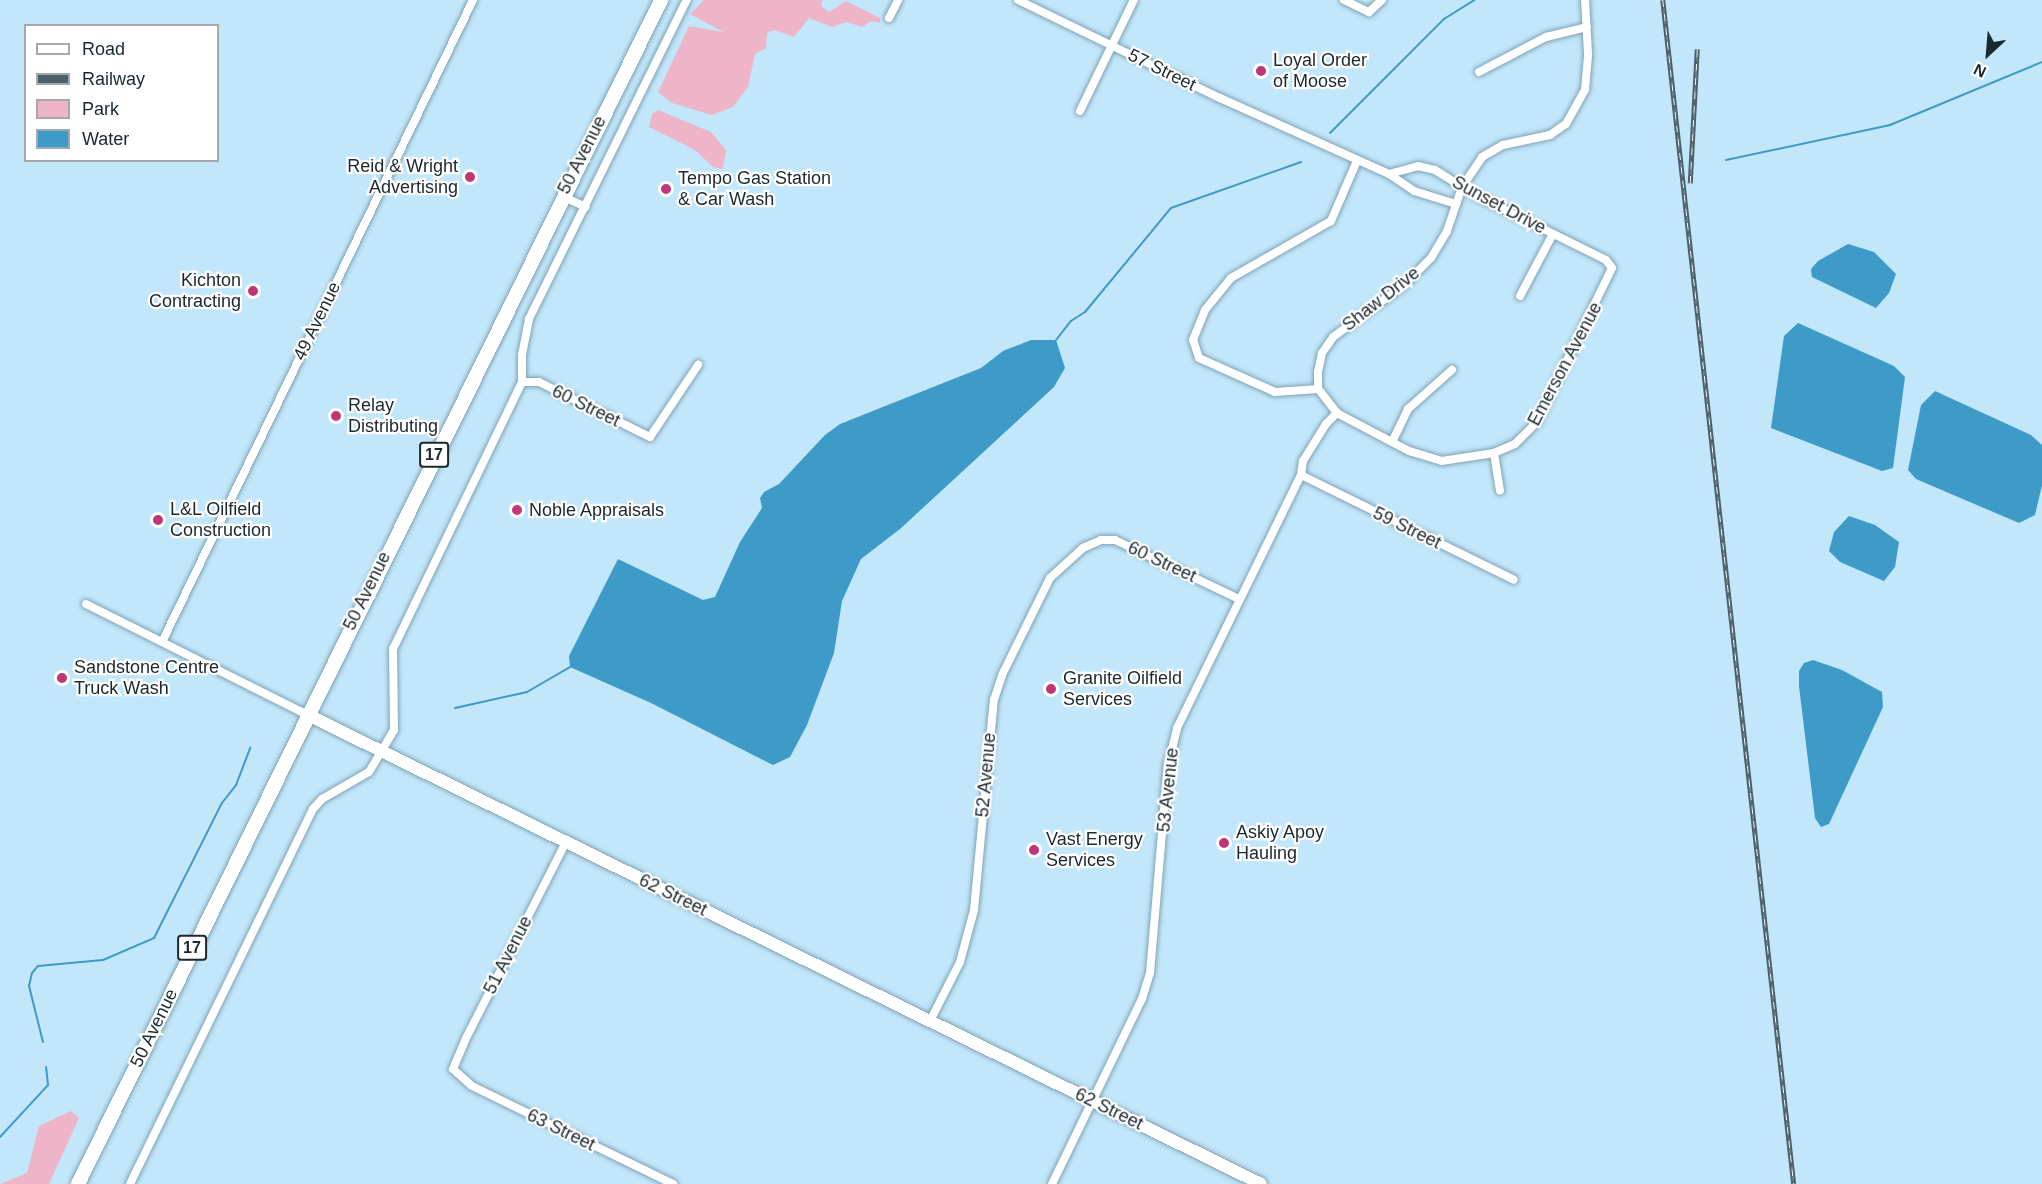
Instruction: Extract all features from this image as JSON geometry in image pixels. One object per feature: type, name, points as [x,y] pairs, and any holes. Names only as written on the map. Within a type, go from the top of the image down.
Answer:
[{"type":"main road","name":"50 Avenue","points":[[79,1184],[306,714],[661,0]]},
{"type":"main road","name":"62 Street","points":[[306,714],[1262,1184]]},
{"type":"street","name":"49 Avenue","points":[[162,642],[473,0]]},
{"type":"street","points":[[130,1184],[313,809],[322,799],[364,776],[394,730],[393,649],[522,382],[522,355],[529,319],[687,0]]},
{"type":"street","points":[[889,18],[898,0]]},
{"type":"street","name":"57 Street","points":[[1018,0],[1111,46],[1308,137]]},
{"type":"street","points":[[1080,111],[1134,0]]},
{"type":"street","points":[[1344,0],[1369,12],[1382,0]]},
{"type":"street","name":"Shaw Drive","points":[[1318,389],[1322,353],[1333,337],[1418,272],[1447,231],[1462,187],[1492,150],[1541,139],[1566,124],[1585,90],[1587,27],[1585,0]]},
{"type":"street","points":[[1479,72],[1546,37],[1587,27]]},
{"type":"street","name":"Sunset Drive","points":[[1308,137],[1389,174],[1414,191],[1456,204]]},
{"type":"street","points":[[1337,413],[1318,389],[1275,392],[1199,358],[1193,340],[1208,305],[1231,278],[1331,221],[1357,161]]},
{"type":"street","name":"Sunset Drive","points":[[1389,174],[1418,166],[1435,170],[1462,187],[1606,260]]},
{"type":"street","points":[[562,196],[586,207]]},
{"type":"street","points":[[1520,296],[1553,234]]},
{"type":"street","name":"Emerson Avenue","points":[[1337,413],[1392,442],[1442,461],[1494,453],[1515,444],[1538,422],[1610,277],[1612,268],[1606,260]]},
{"type":"street","name":"60 Street","points":[[522,382],[539,382],[650,437],[698,365]]},
{"type":"street","points":[[1392,442],[1408,409],[1423,392],[1452,370]]},
{"type":"street","name":"53 Avenue","points":[[1052,1184],[1142,999],[1150,973],[1170,751],[1239,599],[1301,475],[1314,441],[1337,413]]},
{"type":"street","points":[[1494,453],[1500,491]]},
{"type":"street","name":"59 Street","points":[[1301,475],[1514,580]]},
{"type":"street","name":"60 Street","points":[[1083,548],[1101,540],[1115,540],[1239,599]]},
{"type":"street","name":"52 Avenue","points":[[930,1021],[960,962],[975,910],[991,718],[1002,675],[1050,578],[1083,548]]},
{"type":"street","name":"62 Street","points":[[86,604],[306,714]]},
{"type":"street","name":"51 Avenue","points":[[453,1070],[467,1036],[566,842]]},
{"type":"street","name":"63 Street","points":[[453,1070],[472,1086],[673,1184]]},
{"type":"green space","points":[[704,0],[822,0],[821,6],[829,12],[846,1],[880,18],[880,23],[871,21],[862,27],[847,22],[832,27],[809,18],[794,37],[774,30],[767,33],[766,48],[755,54],[748,87],[733,107],[712,115],[672,103],[658,92],[689,26],[723,32],[690,14]]},
{"type":"green space","points":[[658,110],[711,132],[726,150],[723,169],[713,167],[695,150],[649,127],[652,114]]},
{"type":"green space","points":[[71,1111],[79,1118],[49,1184],[0,1184],[27,1173],[39,1126]]},
{"type":"water","points":[[1848,244],[1874,252],[1896,274],[1889,293],[1876,308],[1812,277],[1811,269],[1818,261]]},
{"type":"water","points":[[1798,323],[1894,366],[1905,377],[1893,468],[1882,471],[1771,428],[1784,336]]},
{"type":"water","points":[[1031,340],[1056,340],[1065,368],[1054,387],[900,529],[861,559],[842,601],[834,653],[807,725],[790,757],[773,765],[651,703],[570,667],[569,656],[618,559],[703,600],[715,597],[740,542],[762,508],[760,498],[764,492],[779,484],[825,435],[840,424],[981,368],[1003,351]]},
{"type":"water","points":[[1935,391],[2031,435],[2042,445],[2042,485],[2035,515],[2019,523],[1916,479],[1908,470],[1921,405]]},
{"type":"water","points":[[1849,516],[1875,525],[1899,542],[1895,567],[1884,581],[1840,562],[1829,551],[1834,532]]},
{"type":"water","points":[[1813,660],[1842,670],[1882,692],[1883,707],[1829,824],[1821,827],[1815,818],[1799,686],[1799,671],[1804,663]]},
{"type":"waterway","points":[[1330,133],[1444,19],[1475,0]]},
{"type":"waterway","points":[[1726,160],[1890,125],[2042,62]]},
{"type":"waterway","points":[[1056,340],[1071,321],[1085,312],[1171,208],[1301,162]]},
{"type":"waterway","points":[[455,708],[527,692],[570,667]]},
{"type":"waterway","points":[[43,1042],[29,986],[32,973],[38,966],[103,960],[154,938],[222,803],[236,785],[250,748]]},
{"type":"waterway","points":[[0,1137],[48,1085],[46,1067]]},
{"type":"railway","points":[[1663,0],[1794,1184]]},
{"type":"railway","points":[[1690,183],[1697,49]]},
{"type":"place","name":"Loyal Order of Moose","points":[[1261,71]]},
{"type":"place","name":"Reid & Wright Advertising","points":[[470,177]]},
{"type":"place","name":"Tempo Gas Station & Car Wash","points":[[666,189]]},
{"type":"place","name":"Kichton Contracting","points":[[253,291]]},
{"type":"place","name":"Relay Distributing","points":[[336,416]]},
{"type":"place","name":"Noble Appraisals","points":[[517,510]]},
{"type":"place","name":"L&L Oilfield Construction","points":[[158,520]]},
{"type":"place","name":"Sandstone Centre Truck Wash","points":[[62,678]]},
{"type":"place","name":"Granite Oilfield Services","points":[[1051,689]]},
{"type":"place","name":"Askiy Apoy Hauling","points":[[1224,843]]},
{"type":"place","name":"Vast Energy Services","points":[[1034,850]]}]
